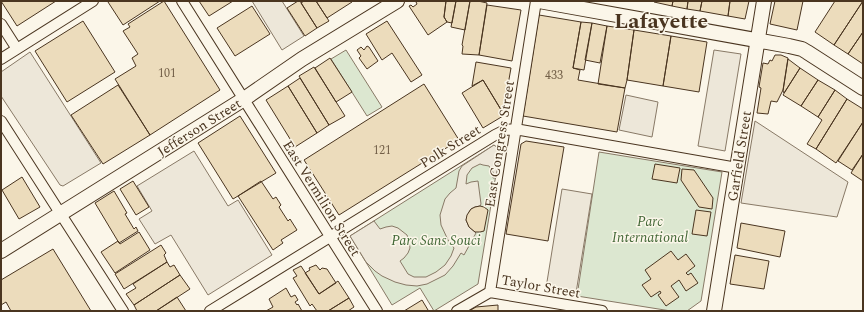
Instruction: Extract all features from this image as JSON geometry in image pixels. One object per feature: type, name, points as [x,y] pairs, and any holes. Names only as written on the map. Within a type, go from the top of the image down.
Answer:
[{"type":"street","points":[[1,59],[94,1]]},
{"type":"street","name":"East Vermilion Street","points":[[182,1],[377,311]]},
{"type":"street","name":"Jefferson Street","points":[[1,251],[244,99],[302,59],[397,1]]},
{"type":"street","name":"East Congress Street","points":[[490,292],[536,1]]},
{"type":"street","points":[[539,1],[802,49],[863,88]]},
{"type":"street","name":"Garfield Street","points":[[714,311],[764,1]]},
{"type":"street","points":[[1,24],[17,49]]},
{"type":"street","points":[[1,121],[122,311]]},
{"type":"street","name":"Polk Street","points":[[210,311],[505,130],[515,129],[737,168]]},
{"type":"street","name":"Taylor Street","points":[[457,311],[490,292],[602,311]]},
{"type":"green space","points":[[346,50],[382,107],[367,116],[331,59]]},
{"type":"green space","name":"Parc Sans Souci","points":[[494,145],[500,150],[478,284],[434,311],[420,288],[392,305],[350,236]]},
{"type":"green space","name":"Parc International","points":[[599,152],[722,172],[701,301],[687,311],[671,311],[577,296]]},
{"type":"shaded area","points":[[252,1],[282,1],[304,36],[282,50]]},
{"type":"shaded area","points":[[714,50],[741,54],[725,151],[698,146]]},
{"type":"shaded area","points":[[30,52],[101,163],[63,186],[60,185],[1,96],[1,72]]},
{"type":"shaded area","points":[[626,95],[658,102],[652,137],[619,130]]},
{"type":"shaded area","points":[[755,121],[848,182],[837,217],[741,203]]},
{"type":"shaded area","points":[[494,145],[500,150],[496,178],[493,178],[493,172],[489,166],[480,164],[472,168],[467,175],[466,184],[478,181],[481,204],[480,206],[471,209],[466,220],[469,227],[476,233],[464,255],[461,253],[445,275],[427,284],[417,286],[406,285],[382,276],[366,262],[350,236],[374,221],[380,229],[392,226],[398,228],[407,235],[410,248],[408,253],[400,261],[408,274],[414,277],[426,277],[445,265],[454,248],[448,240],[441,225],[440,215],[445,199],[456,188],[459,171],[462,166]]},
{"type":"shaded area","points":[[194,151],[228,206],[238,200],[272,255],[208,295],[171,235],[155,244],[139,219],[152,211],[137,186]]},
{"type":"shaded area","points":[[562,189],[592,194],[576,293],[546,288]]},
{"type":"building","points":[[1,1],[56,1],[17,26]]},
{"type":"building","points":[[160,1],[123,25],[108,2]]},
{"type":"building","points":[[164,1],[220,90],[150,135],[115,79],[136,66],[132,58],[138,54],[123,31],[130,27],[128,24]]},
{"type":"building","points":[[199,1],[233,1],[209,16]]},
{"type":"building","points":[[300,1],[317,28],[305,36],[287,8]]},
{"type":"building","points":[[304,1],[316,1],[329,21],[317,28],[301,3]]},
{"type":"building","points":[[316,1],[352,1],[352,2],[327,18]]},
{"type":"building","points":[[446,1],[444,17],[447,22],[428,35],[409,6],[411,5],[413,7],[417,4],[416,2]]},
{"type":"building","points":[[446,1],[456,1],[452,23],[447,22],[444,17]]},
{"type":"building","points":[[456,1],[470,1],[465,30],[451,27]]},
{"type":"building","points":[[470,1],[487,3],[479,55],[462,54],[462,45]]},
{"type":"building","points":[[654,1],[673,1],[672,6]]},
{"type":"building","points":[[673,1],[688,1],[687,9],[672,6]]},
{"type":"building","points":[[688,1],[702,1],[700,11],[687,9]]},
{"type":"building","points":[[702,1],[730,1],[728,16],[700,11]]},
{"type":"building","points":[[730,1],[749,1],[745,19],[728,16]]},
{"type":"building","points":[[775,1],[803,1],[797,30],[770,24]]},
{"type":"building","points":[[835,1],[863,1],[834,45],[815,32]]},
{"type":"building","points":[[863,1],[863,32],[848,54],[834,45]]},
{"type":"building","points":[[487,5],[521,10],[512,61],[479,55]]},
{"type":"building","points":[[252,6],[270,34],[235,56],[217,28]]},
{"type":"building","points":[[539,15],[581,22],[573,68],[580,70],[578,80],[625,88],[617,132],[523,116]]},
{"type":"building","points":[[83,21],[115,72],[67,102],[35,51]]},
{"type":"building","points":[[387,21],[422,75],[411,82],[392,53],[382,60],[366,34]]},
{"type":"building","points":[[581,22],[592,23],[584,70],[573,68]]},
{"type":"building","points":[[592,23],[607,26],[600,63],[585,60]]},
{"type":"building","points":[[607,26],[634,30],[625,88],[598,84]]},
{"type":"building","points":[[634,30],[671,36],[663,86],[627,80]]},
{"type":"building","points":[[863,32],[863,64],[848,54]]},
{"type":"building","points":[[671,36],[707,42],[699,92],[663,86]]},
{"type":"building","points":[[367,46],[378,61],[367,69],[359,58],[361,56],[357,50],[361,47],[364,50]]},
{"type":"building","points":[[775,55],[781,55],[788,58],[783,90],[777,102],[771,101],[768,114],[757,113],[763,63],[768,64],[770,60],[772,61]]},
{"type":"building","points":[[330,58],[352,92],[336,102],[315,68]]},
{"type":"building","points":[[788,59],[800,68],[784,93],[783,91]]},
{"type":"building","points":[[476,62],[511,68],[503,113],[483,80],[472,86]]},
{"type":"building","points":[[314,67],[345,116],[329,125],[299,76]]},
{"type":"building","points":[[800,68],[818,80],[801,106],[783,95]]},
{"type":"building","points":[[300,78],[329,125],[317,133],[288,86]]},
{"type":"building","points":[[483,80],[503,113],[503,116],[483,128],[462,93]]},
{"type":"building","points":[[818,80],[835,90],[818,117],[801,106]]},
{"type":"building","points":[[424,84],[459,140],[339,215],[304,160]]},
{"type":"building","points":[[118,85],[150,135],[103,164],[71,115]]},
{"type":"building","points":[[288,86],[317,133],[295,147],[266,100]]},
{"type":"building","points":[[835,90],[847,99],[816,149],[807,144],[822,120],[818,117]]},
{"type":"building","points":[[847,99],[863,109],[863,122],[836,163],[816,149]]},
{"type":"building","points":[[240,116],[276,173],[233,199],[198,143]]},
{"type":"building","points":[[863,122],[863,154],[852,170],[838,161]]},
{"type":"building","points":[[526,141],[564,147],[548,241],[506,234],[521,144]]},
{"type":"building","points":[[863,154],[863,181],[851,173]]},
{"type":"building","points":[[655,164],[680,168],[677,183],[652,179]]},
{"type":"building","points":[[682,169],[694,170],[713,198],[712,209],[699,207],[681,180]]},
{"type":"building","points":[[22,177],[40,207],[19,219],[2,190]]},
{"type":"building","points":[[133,181],[149,207],[136,215],[120,189]]},
{"type":"building","points":[[261,181],[273,199],[276,197],[281,205],[279,207],[288,221],[290,219],[297,230],[281,240],[283,243],[273,250],[238,196]]},
{"type":"building","points":[[114,191],[127,213],[125,214],[134,229],[136,227],[138,231],[119,243],[95,203]]},
{"type":"building","points":[[480,206],[488,210],[484,231],[475,232],[469,227],[466,220],[471,209]]},
{"type":"building","points":[[696,210],[711,212],[707,236],[692,234]]},
{"type":"building","points":[[741,223],[785,231],[780,257],[737,248]]},
{"type":"building","points":[[139,232],[150,250],[115,273],[101,252],[118,241],[120,244]]},
{"type":"building","points":[[161,245],[166,253],[164,255],[167,262],[124,289],[115,274]]},
{"type":"building","points":[[53,249],[91,311],[11,311],[6,302],[1,305],[1,280]]},
{"type":"building","points":[[671,251],[678,260],[686,254],[695,266],[686,273],[688,275],[691,273],[698,283],[686,291],[679,280],[671,286],[679,297],[666,306],[658,295],[661,293],[660,291],[651,297],[642,285],[651,279],[645,270]]},
{"type":"building","points":[[735,255],[769,261],[764,289],[730,284]]},
{"type":"building","points":[[167,262],[170,267],[174,265],[180,275],[134,305],[126,294],[136,288],[133,284]]},
{"type":"building","points":[[316,265],[320,270],[322,268],[327,269],[336,283],[319,294],[305,273],[310,270],[309,268]]},
{"type":"building","points":[[301,266],[319,294],[338,281],[349,298],[328,311],[317,311],[312,304],[310,306],[293,278],[297,276],[293,270]]},
{"type":"building","points":[[180,275],[190,289],[156,311],[137,311],[134,305]]},
{"type":"building","points":[[286,288],[291,297],[295,295],[298,300],[295,302],[302,311],[266,311],[273,307],[269,299]]},
{"type":"building","points":[[177,297],[186,311],[156,311]]},
{"type":"building","points":[[349,298],[354,307],[348,311],[328,311]]},
{"type":"building","points":[[422,300],[428,310],[404,311]]},
{"type":"building","points":[[498,305],[498,311],[469,311],[476,307]]},
{"type":"district","name":"Lafayette","points":[[661,20]]}]
